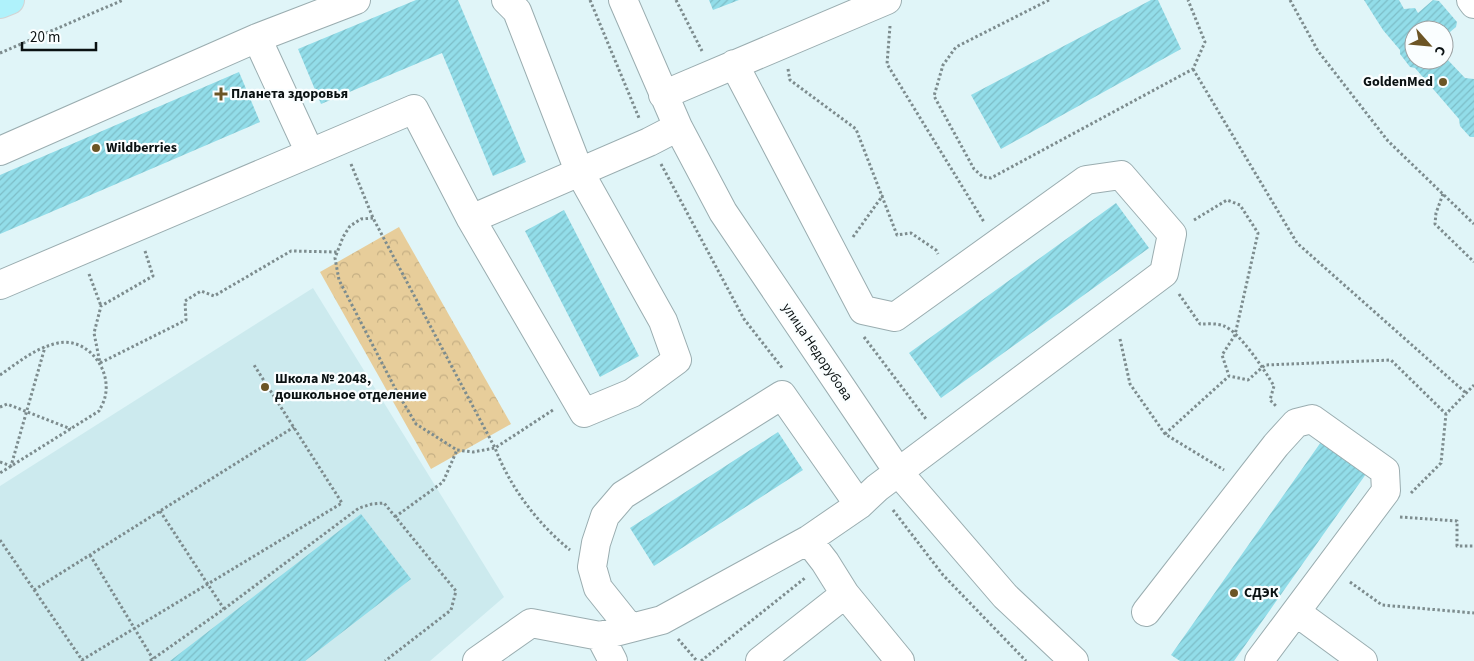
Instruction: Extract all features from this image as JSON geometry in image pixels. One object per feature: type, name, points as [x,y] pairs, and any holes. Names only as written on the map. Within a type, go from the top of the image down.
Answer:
[{"type":"main road","points":[[0,4],[10,0]]},
{"type":"street","points":[[0,151],[257,38],[356,0]]},
{"type":"street","points":[[0,285],[414,109],[470,219],[584,413],[632,392],[677,360],[663,322],[579,171],[517,11],[506,0]]},
{"type":"street","name":"улица Недорубова","points":[[623,0],[678,127],[723,212],[899,473],[1005,596],[1074,661]]},
{"type":"street","points":[[1471,0],[1474,4]]},
{"type":"street","points":[[663,95],[783,44],[889,9]]},
{"type":"street","points":[[257,38],[310,153]]},
{"type":"street","points":[[477,661],[531,623],[600,636],[662,620],[808,540],[859,505],[876,488],[899,473],[1164,273],[1172,234],[1122,175],[1086,180],[895,317],[863,310],[734,64]]},
{"type":"street","points":[[470,219],[649,142],[678,127]]},
{"type":"street","points":[[630,628],[598,588],[592,567],[605,516],[623,495],[782,395],[859,505]]},
{"type":"street","points":[[1146,612],[1296,423],[1312,419],[1385,471],[1386,490],[1330,568],[1259,661]]},
{"type":"street","points":[[808,540],[825,562],[845,594],[900,661]]},
{"type":"street","points":[[760,661],[845,594]]},
{"type":"street","points":[[1296,612],[1363,661]]},
{"type":"street","points":[[600,636],[613,661]]},
{"type":"path","points":[[0,53],[123,0]]},
{"type":"path","points":[[1049,0],[956,48],[943,65],[934,96],[974,169],[983,177],[992,178],[1193,69],[1205,42],[1188,0]]},
{"type":"path","points":[[1290,0],[1318,51],[1388,141],[1474,224]]},
{"type":"path","points":[[889,9],[887,64],[997,243]]},
{"type":"path","points":[[783,44],[790,80],[856,128],[883,194],[897,235],[911,233],[936,250],[948,278]]},
{"type":"path","points":[[1193,69],[1297,243],[1466,394]]},
{"type":"path","points":[[341,140],[373,218],[495,448],[502,468],[526,504],[556,539],[572,552],[594,558]]},
{"type":"path","points":[[837,260],[883,194]]},
{"type":"path","points":[[1443,194],[1436,213],[1436,224],[1474,262]]},
{"type":"path","points":[[1172,234],[1227,200],[1240,205],[1258,233],[1235,335],[1222,355],[1229,376]]},
{"type":"path","points":[[373,218],[361,220],[350,226],[335,258],[339,280],[397,392],[416,424],[457,450],[473,452],[495,448],[574,396]]},
{"type":"path","points":[[102,306],[153,276],[137,227]]},
{"type":"path","points":[[0,473],[99,411],[106,396],[105,376],[100,363],[94,333],[102,306],[80,251]]},
{"type":"path","points":[[100,363],[186,320],[185,301],[201,291],[214,296],[291,251],[337,252]]},
{"type":"path","points":[[1164,273],[1200,324],[1224,326],[1235,335],[1263,368],[1274,386],[1270,400],[1296,423]]},
{"type":"path","points":[[1117,307],[1119,334],[1130,384],[1164,434],[1246,484]]},
{"type":"path","points":[[0,374],[37,349],[60,343],[81,345],[97,358],[100,363]]},
{"type":"path","points":[[11,466],[46,347]]},
{"type":"path","points":[[1229,376],[1248,380],[1265,365],[1391,360],[1446,414]]},
{"type":"path","points":[[0,540],[82,661],[342,503],[254,365]]},
{"type":"path","points":[[1164,434],[1229,376]]},
{"type":"path","points":[[1386,490],[1402,498],[1416,491],[1441,463],[1446,414],[1474,385]]},
{"type":"path","points":[[0,407],[7,404],[71,429]]},
{"type":"path","points":[[34,590],[294,428]]},
{"type":"path","points":[[395,516],[443,482],[457,450]]},
{"type":"path","points":[[0,462],[11,466]]},
{"type":"path","points":[[90,555],[136,628],[151,660],[224,610],[359,508],[372,504],[384,504],[456,591],[452,610],[385,661]]},
{"type":"path","points":[[160,511],[224,610]]},
{"type":"path","points":[[1370,514],[1457,521],[1457,546],[1474,546]]},
{"type":"path","points":[[701,661],[825,562]]},
{"type":"path","points":[[1330,568],[1382,605],[1474,613]]},
{"type":"shaded area","name":"Школа № 2048, дошкольное отделение","points":[[313,288],[504,597],[430,661],[0,661],[0,486]]},
{"type":"green space","points":[[399,227],[511,424],[431,469],[320,272]]},
{"type":"building","points":[[416,0],[458,0],[526,162],[493,176],[442,53],[321,104],[298,49]]},
{"type":"building","points":[[709,0],[739,0],[713,10]]},
{"type":"building","points":[[1151,0],[1158,0],[1181,49],[1001,149],[971,95]]},
{"type":"building","points":[[1364,0],[1399,0],[1404,9],[1415,8],[1418,13],[1433,0],[1439,1],[1457,22],[1454,29],[1454,20],[1404,20],[1404,59],[1400,54],[1400,50],[1383,30]]},
{"type":"building","points":[[1454,66],[1465,78],[1474,79],[1474,137],[1470,137],[1460,126],[1459,119],[1417,70],[1454,70]]},
{"type":"building","points":[[239,72],[260,122],[0,234],[0,175]]},
{"type":"building","points":[[1116,203],[1149,248],[941,398],[909,353]]},
{"type":"building","points":[[564,210],[639,356],[600,377],[525,231]]},
{"type":"building","points":[[778,432],[803,470],[654,566],[630,528]]},
{"type":"building","points":[[1321,442],[1366,474],[1234,661],[1180,661],[1171,655]]},
{"type":"building","points":[[361,514],[411,579],[305,661],[170,661]]},
{"type":"place","name":"GoldenMed","points":[[1443,82]]},
{"type":"place","name":"Планета здоровья","points":[[221,94]]},
{"type":"place","name":"Wildberries","points":[[96,148]]},
{"type":"place","name":"Школа № 2048, дошкольное отделение","points":[[265,387]]},
{"type":"place","name":"СДЭК","points":[[1234,593]]}]
